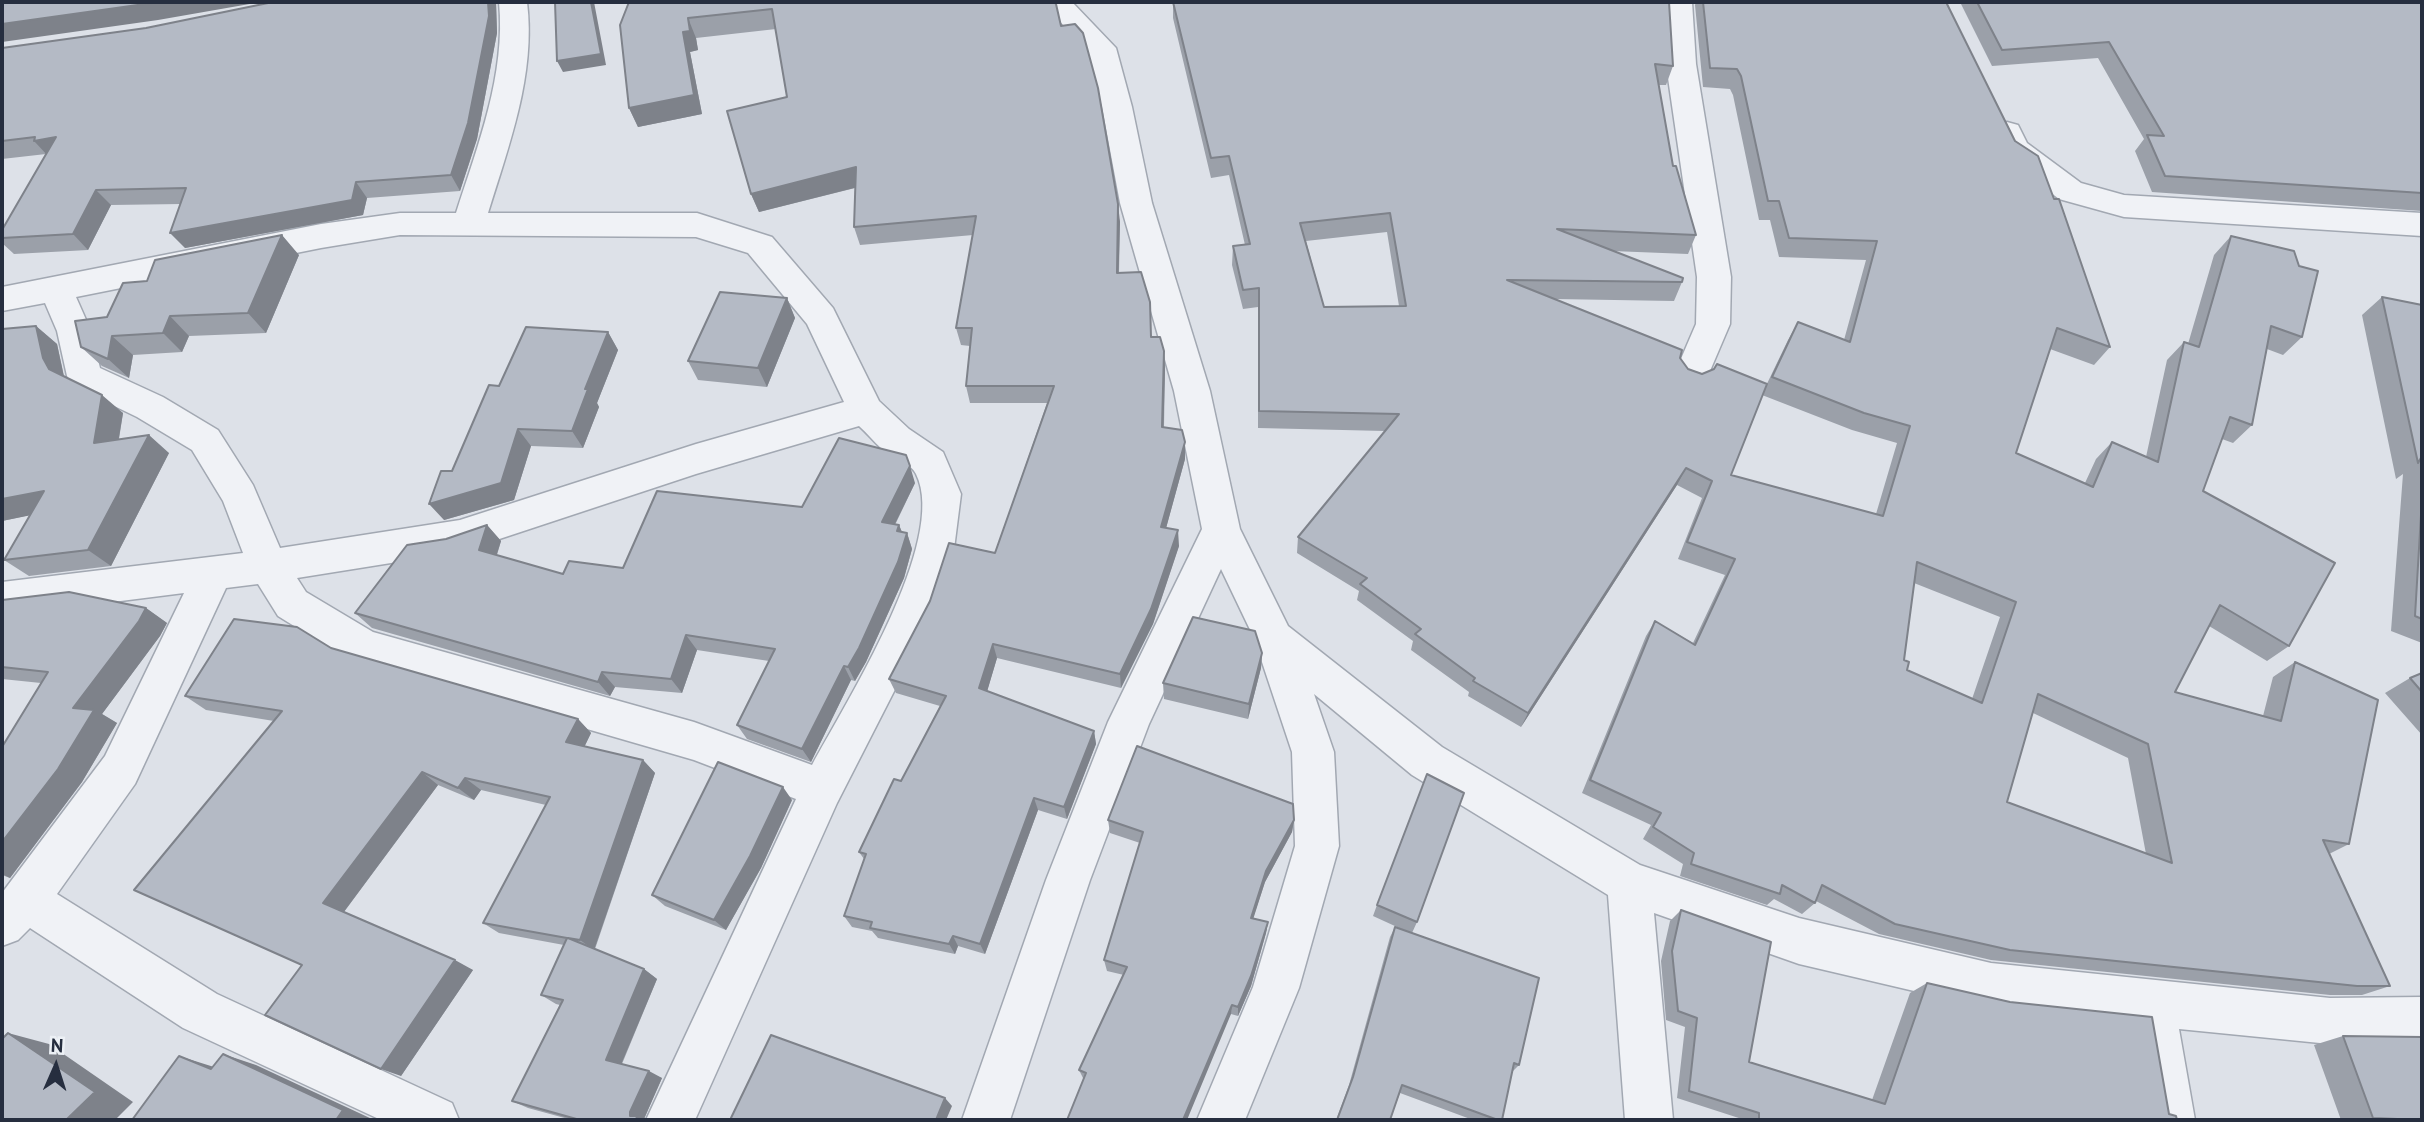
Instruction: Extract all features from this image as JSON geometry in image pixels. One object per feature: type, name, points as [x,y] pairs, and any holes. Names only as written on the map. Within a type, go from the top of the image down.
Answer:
[{"type":"street","points":[[469,223],[505,103],[518,21],[513,2]]},
{"type":"street","points":[[1056,2],[1101,48],[1117,107],[1136,203],[1192,391],[1221,529],[1274,638],[1313,752],[1317,846],[1276,988],[1222,1120]]},
{"type":"street","points":[[1678,2],[1681,64],[1714,277],[1713,324],[1692,375]]},
{"type":"street","points":[[1997,112],[2015,149],[2070,191],[2124,206],[2422,225]]},
{"type":"street","points":[[2,299],[321,236],[400,224],[697,225],[761,245],[821,317],[866,410],[897,439],[930,462],[942,494],[935,549],[913,615],[822,789],[670,1120]]},
{"type":"street","points":[[56,290],[74,331],[85,376],[150,407],[205,440],[240,496],[268,566],[292,604],[363,647],[694,741],[822,789]]},
{"type":"street","points":[[2,599],[268,566],[460,536],[696,459],[866,410]]},
{"type":"street","points":[[986,1120],[1068,880],[1129,722],[1221,529]]},
{"type":"street","points":[[213,573],[120,770],[14,912],[200,1011],[435,1120]]},
{"type":"street","points":[[1274,638],[1427,761],[1629,883],[1799,941],[1991,986],[2330,1021],[2422,1020]]},
{"type":"street","points":[[1629,883],[1649,1120]]},
{"type":"street","points":[[2151,1004],[2171,1120]]},
{"type":"building","points":[[2,2],[159,2],[2,24]]},
{"type":"building","points":[[273,2],[488,2],[489,16],[468,123],[451,175],[356,182],[352,200],[170,233],[186,188],[96,190],[73,234],[2,238],[2,230],[56,137],[34,141],[35,137],[2,141],[2,48],[146,28]]},
{"type":"building","points":[[555,2],[591,2],[601,54],[557,61]]},
{"type":"building","points":[[629,2],[1054,2],[1061,26],[1075,24],[1083,33],[1098,88],[1118,204],[1117,273],[1141,272],[1150,302],[1151,337],[1160,337],[1164,351],[1162,427],[1182,430],[1185,442],[1161,527],[1178,530],[1151,609],[1120,674],[993,644],[979,688],[1094,731],[1064,807],[1034,798],[980,944],[953,936],[949,944],[870,928],[872,922],[844,916],[866,854],[859,852],[894,779],[901,781],[946,696],[889,679],[930,601],[949,543],[995,553],[1054,386],[966,386],[972,328],[956,328],[976,216],[854,227],[856,167],[751,194],[727,111],[787,97],[772,9],[688,18],[690,31],[683,32],[694,95],[629,108],[620,25]]},
{"type":"building","points":[[1173,2],[1669,2],[1673,66],[1655,64],[1673,166],[1676,166],[1696,235],[1557,229],[1683,278],[1682,282],[1507,280],[1682,350],[1680,358],[1688,369],[1702,374],[1714,369],[1717,364],[1767,384],[1731,475],[1883,516],[1910,426],[1864,413],[1772,377],[1798,322],[1850,342],[1877,241],[1789,238],[1779,201],[1768,201],[1741,76],[1737,69],[1710,68],[1703,2],[1946,2],[2015,141],[2038,156],[2054,199],[2059,199],[2110,347],[2057,328],[2016,453],[2093,487],[2112,442],[2158,462],[2184,342],[2199,347],[2231,236],[2294,251],[2299,266],[2318,271],[2302,337],[2271,326],[2252,425],[2230,417],[2203,491],[2335,563],[2289,646],[2220,605],[2175,692],[2281,721],[2295,662],[2378,700],[2349,844],[2323,840],[2390,986],[2357,986],[2010,950],[1895,924],[1822,885],[1815,903],[1782,885],[1780,894],[1691,864],[1694,853],[1653,827],[1661,813],[1590,780],[1655,621],[1695,645],[1735,559],[1687,542],[1712,481],[1686,468],[1528,713],[1473,681],[1475,678],[1415,634],[1421,629],[1360,584],[1367,578],[1298,537],[1399,414],[1259,411],[1259,288],[1243,290],[1233,246],[1250,244],[1229,156],[1211,158]],"holes":[[[1390,213],[1406,306],[1324,307],[1300,223]],[[1917,562],[2016,602],[1982,703],[1907,670],[1909,662],[1904,660]],[[2038,694],[2148,744],[2172,863],[2007,802]]]},
{"type":"building","points":[[1977,2],[2422,2],[2422,193],[2165,176],[2147,135],[2164,136],[2109,42],[2002,50]]},
{"type":"building","points":[[282,235],[248,313],[170,316],[163,333],[112,336],[108,359],[81,347],[75,321],[107,317],[123,283],[147,281],[155,260]]},
{"type":"building","points":[[720,292],[787,298],[758,368],[688,361]]},
{"type":"building","points":[[2382,297],[2422,305],[2422,456],[2418,463]]},
{"type":"building","points":[[36,326],[43,358],[49,369],[102,395],[94,443],[149,435],[88,550],[4,560],[44,491],[2,499],[2,329]]},
{"type":"building","points":[[526,327],[608,332],[585,389],[588,389],[572,431],[518,429],[501,483],[429,504],[441,471],[452,471],[489,385],[499,386]]},
{"type":"building","points":[[839,438],[906,455],[910,466],[882,522],[899,525],[897,531],[907,533],[898,562],[859,648],[848,667],[844,666],[802,749],[737,725],[775,649],[686,635],[671,679],[602,672],[598,682],[355,613],[407,545],[446,539],[487,525],[479,550],[563,574],[569,561],[623,568],[657,491],[802,507]]},
{"type":"building","points":[[2422,498],[2422,619],[2415,616]]},
{"type":"building","points":[[69,592],[146,608],[73,708],[94,710],[58,769],[2,842],[2,747],[48,672],[2,667],[2,600]]},
{"type":"building","points":[[1193,617],[1255,631],[1262,653],[1249,704],[1163,683]]},
{"type":"building","points":[[234,619],[297,627],[331,648],[578,719],[566,742],[643,760],[580,940],[568,938],[644,969],[606,1060],[649,1071],[630,1112],[630,1116],[637,1116],[636,1120],[580,1120],[512,1101],[563,1000],[541,995],[567,938],[483,923],[550,797],[465,778],[458,788],[422,772],[323,903],[455,960],[381,1069],[265,1015],[302,965],[134,890],[282,711],[185,696]]},
{"type":"building","points":[[2422,673],[2422,692],[2410,678]]},
{"type":"building","points":[[1137,746],[1293,804],[1294,820],[1266,871],[1251,918],[1268,922],[1251,976],[1238,1007],[1232,1005],[1183,1120],[1067,1120],[1086,1073],[1079,1070],[1127,967],[1104,960],[1143,832],[1108,820]]},
{"type":"building","points":[[718,762],[783,787],[750,856],[714,920],[652,895]]},
{"type":"building","points":[[1427,774],[1464,793],[1417,922],[1377,905]]},
{"type":"building","points":[[1681,910],[1771,942],[1749,1062],[1885,1104],[1927,983],[2010,1002],[2152,1017],[2169,1114],[2176,1116],[2177,1120],[1759,1120],[1759,1113],[1689,1091],[1697,1018],[1678,1011],[1672,951]]},
{"type":"building","points":[[1395,927],[1539,978],[1519,1065],[1514,1063],[1502,1120],[1402,1085],[1390,1120],[1337,1120],[1353,1077]]},
{"type":"building","points":[[8,1033],[95,1092],[66,1120],[2,1120],[2,1039]]},
{"type":"building","points":[[771,1035],[945,1098],[936,1120],[730,1120]]},
{"type":"building","points":[[2343,1036],[2422,1037],[2422,1120],[2373,1118]]},
{"type":"building","points":[[223,1054],[343,1110],[336,1120],[132,1120],[179,1056],[211,1069]]}]
